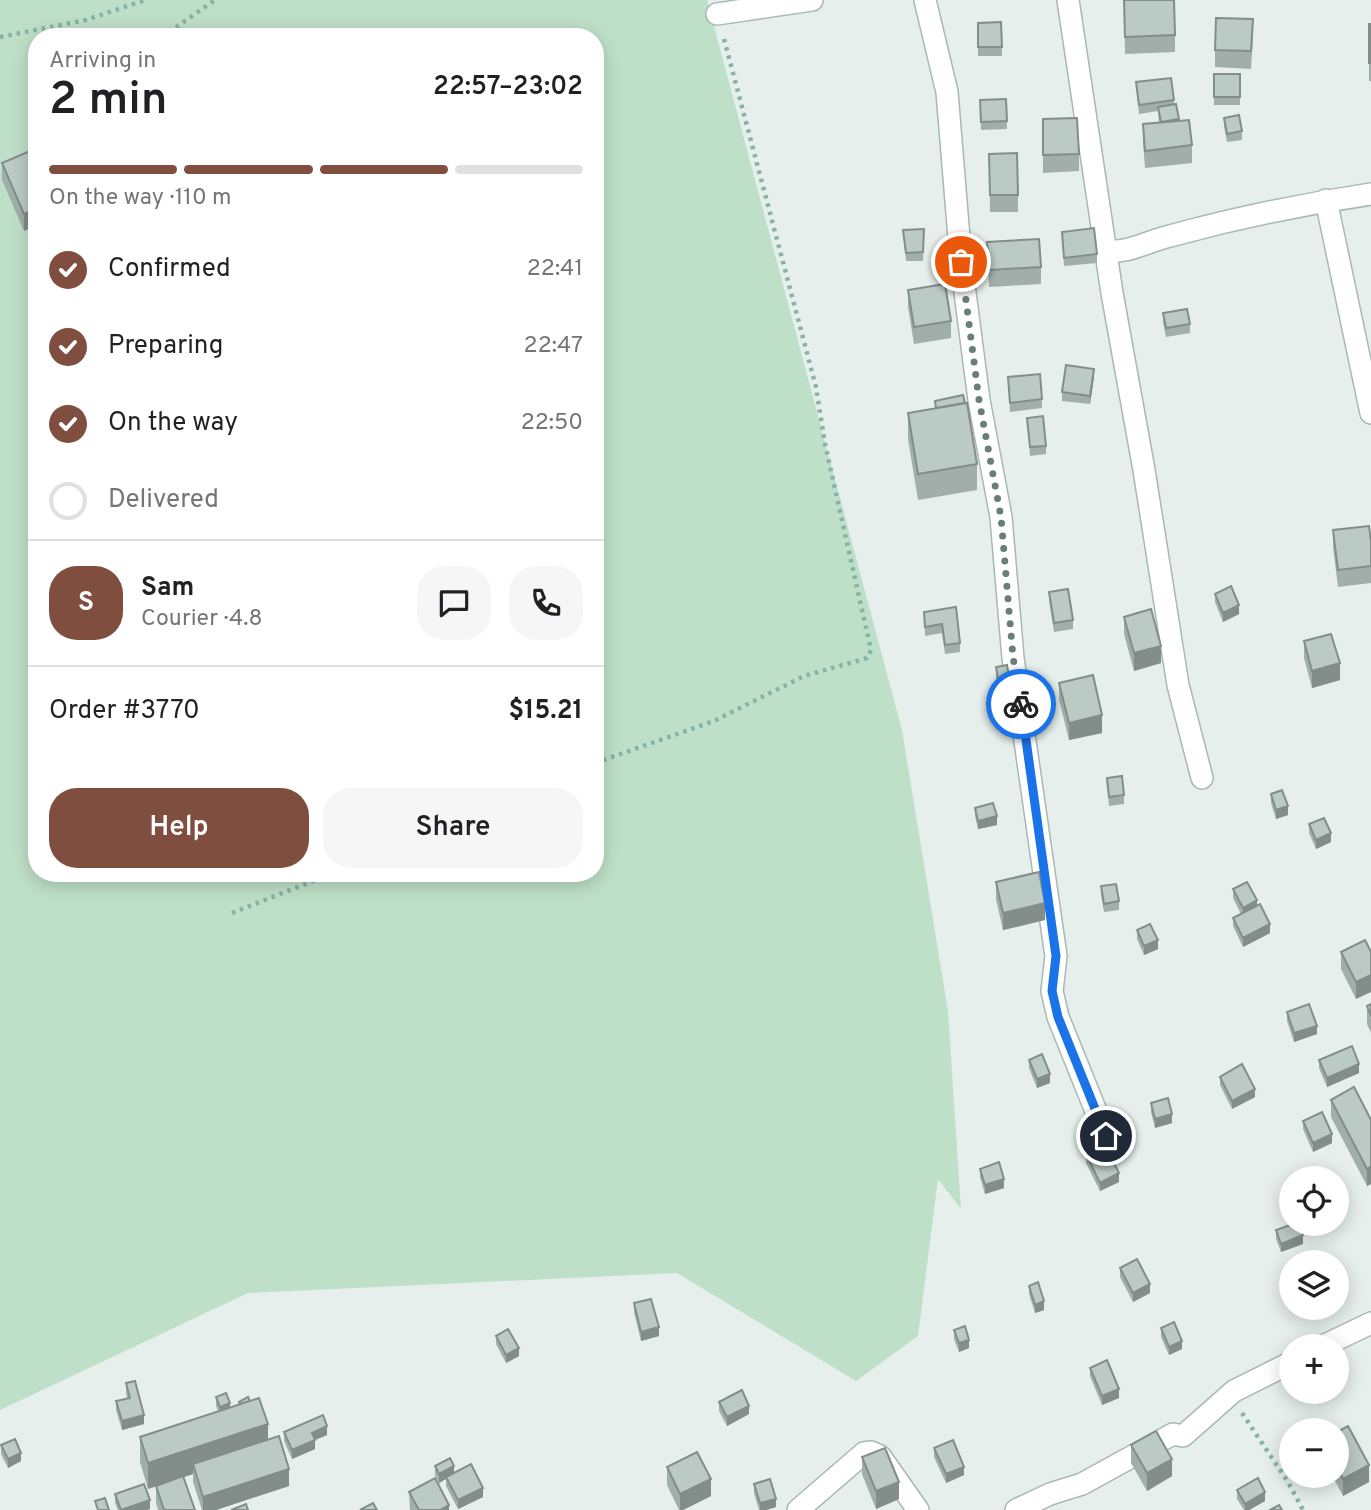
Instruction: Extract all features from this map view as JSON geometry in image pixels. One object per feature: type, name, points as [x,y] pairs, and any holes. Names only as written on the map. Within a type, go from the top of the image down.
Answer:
[{"type":"street","points":[[717,14],[812,0]]},
{"type":"street","points":[[925,0],[947,92],[961,262],[979,400],[1001,517],[1013,657],[1056,956],[1052,991],[1058,1017],[1106,1136]]},
{"type":"street","points":[[1068,0],[1178,685],[1202,778]]},
{"type":"street","points":[[1107,251],[1126,251],[1168,236],[1326,200],[1371,194]]},
{"type":"street","points":[[1326,200],[1371,413]]},
{"type":"street","points":[[1348,1334],[1371,1323]]},
{"type":"street","points":[[1016,1510],[1056,1502],[1082,1484],[1173,1434],[1183,1436],[1225,1398],[1279,1369]]},
{"type":"street","points":[[797,1510],[863,1453],[871,1452],[880,1456],[918,1510]]},
{"type":"path","points":[[46,28],[86,20],[145,0]]},
{"type":"path","points":[[201,0],[212,1]]},
{"type":"path","points":[[174,28],[212,1]]},
{"type":"path","points":[[604,760],[714,721],[804,676],[866,658],[870,650],[813,374],[717,14]]},
{"type":"path","points":[[0,37],[28,31]]},
{"type":"path","points":[[232,913],[310,882]]},
{"type":"path","points":[[1225,1398],[1248,1418],[1303,1510]]},
{"type":"green space","points":[[0,0],[707,0],[902,730],[948,1011],[961,1209],[938,1179],[918,1336],[856,1381],[677,1273],[248,1293],[0,1410]]},
{"type":"building","points":[[1124,0],[1174,0],[1175,35],[1125,37]]},
{"type":"building","points":[[1216,18],[1253,19],[1251,51],[1215,50]]},
{"type":"building","points":[[1001,22],[1002,47],[978,47],[978,23]]},
{"type":"building","points":[[1371,24],[1371,63],[1369,63]]},
{"type":"building","points":[[1214,74],[1240,74],[1240,97],[1214,97]]},
{"type":"building","points":[[1171,78],[1174,100],[1139,105],[1136,82]]},
{"type":"building","points":[[1006,99],[1007,121],[981,122],[980,100]]},
{"type":"building","points":[[1176,104],[1179,119],[1161,122],[1158,107]]},
{"type":"building","points":[[1239,115],[1242,131],[1227,134],[1224,118]]},
{"type":"building","points":[[1077,118],[1079,154],[1043,155],[1043,119]]},
{"type":"building","points":[[1189,120],[1192,145],[1145,151],[1143,124]]},
{"type":"building","points":[[28,152],[28,212],[24,214],[2,163]]},
{"type":"building","points":[[1017,153],[1018,195],[990,195],[989,154]]},
{"type":"building","points":[[1094,228],[1097,254],[1064,258],[1062,232]]},
{"type":"building","points":[[924,229],[923,252],[906,253],[903,230]]},
{"type":"building","points":[[1039,239],[1041,267],[989,270],[987,242]]},
{"type":"building","points":[[945,284],[951,321],[914,327],[908,290]]},
{"type":"building","points":[[1187,309],[1190,324],[1166,328],[1163,313]]},
{"type":"building","points":[[1066,365],[1094,369],[1090,396],[1062,392]]},
{"type":"building","points":[[1040,374],[1042,399],[1010,403],[1008,377]]},
{"type":"building","points":[[963,395],[965,403],[936,408],[935,401]]},
{"type":"building","points":[[967,403],[977,464],[918,474],[908,413]]},
{"type":"building","points":[[1043,416],[1046,446],[1030,447],[1027,418]]},
{"type":"building","points":[[1369,526],[1371,566],[1338,570],[1333,530]]},
{"type":"building","points":[[1231,586],[1239,605],[1223,613],[1215,594]]},
{"type":"building","points":[[1068,589],[1073,620],[1054,623],[1049,592]]},
{"type":"building","points":[[956,607],[960,643],[945,645],[942,624],[925,627],[924,612]]},
{"type":"building","points":[[1151,609],[1161,646],[1134,653],[1124,617]]},
{"type":"building","points":[[1331,634],[1340,663],[1312,671],[1304,641]]},
{"type":"building","points":[[1007,665],[1010,682],[999,684],[996,667]]},
{"type":"building","points":[[1093,675],[1102,715],[1069,723],[1059,683]]},
{"type":"building","points":[[1122,776],[1124,795],[1109,797],[1107,778]]},
{"type":"building","points":[[1282,790],[1288,806],[1276,810],[1271,794]]},
{"type":"building","points":[[993,803],[997,816],[978,821],[975,808]]},
{"type":"building","points":[[1324,818],[1331,833],[1316,840],[1309,824]]},
{"type":"building","points":[[1039,872],[1045,903],[1003,913],[996,882]]},
{"type":"building","points":[[1247,882],[1257,900],[1243,908],[1233,889]]},
{"type":"building","points":[[1116,884],[1119,901],[1104,904],[1101,886]]},
{"type":"building","points":[[1260,904],[1270,924],[1243,938],[1233,918]]},
{"type":"building","points":[[1150,924],[1158,940],[1144,946],[1137,930]]},
{"type":"building","points":[[1365,940],[1371,952],[1371,975],[1356,982],[1341,952]]},
{"type":"building","points":[[1309,1004],[1317,1026],[1294,1033],[1287,1012]]},
{"type":"building","points":[[1352,1046],[1359,1064],[1327,1078],[1319,1060]]},
{"type":"building","points":[[1042,1054],[1050,1074],[1037,1079],[1029,1060]]},
{"type":"building","points":[[1242,1064],[1255,1089],[1232,1101],[1220,1077]]},
{"type":"building","points":[[1354,1087],[1371,1120],[1371,1166],[1367,1169],[1331,1100]]},
{"type":"building","points":[[1168,1098],[1172,1114],[1155,1119],[1151,1103]]},
{"type":"building","points":[[1322,1112],[1332,1134],[1313,1143],[1303,1121]]},
{"type":"building","points":[[1105,1145],[1119,1173],[1100,1183],[1086,1154]]},
{"type":"building","points":[[999,1162],[1004,1179],[985,1185],[980,1169]]},
{"type":"building","points":[[1279,1229],[1279,1236],[1301,1236],[1281,1244],[1276,1230]]},
{"type":"building","points":[[1137,1259],[1150,1284],[1133,1293],[1120,1268]]},
{"type":"building","points":[[1038,1282],[1044,1301],[1035,1305],[1029,1286]]},
{"type":"building","points":[[651,1299],[659,1327],[641,1332],[634,1303]]},
{"type":"building","points":[[1174,1322],[1182,1341],[1169,1347],[1161,1328]]},
{"type":"building","points":[[965,1326],[969,1340],[959,1343],[954,1330]]},
{"type":"building","points":[[508,1329],[519,1348],[506,1355],[496,1336]]},
{"type":"building","points":[[1107,1360],[1119,1389],[1102,1396],[1090,1368]]},
{"type":"building","points":[[135,1381],[144,1415],[122,1421],[116,1401],[130,1398],[126,1383]]},
{"type":"building","points":[[742,1390],[749,1406],[727,1417],[719,1402]]},
{"type":"building","points":[[226,1393],[230,1403],[220,1407],[216,1397]]},
{"type":"building","points":[[248,1397],[250,1401],[240,1404],[239,1402]]},
{"type":"building","points":[[259,1398],[268,1424],[148,1463],[140,1437]]},
{"type":"building","points":[[323,1415],[327,1426],[312,1433],[315,1440],[292,1450],[284,1432]]},
{"type":"building","points":[[1349,1428],[1369,1465],[1349,1476]]},
{"type":"building","points":[[1156,1431],[1172,1459],[1147,1473],[1131,1445]]},
{"type":"building","points":[[279,1436],[289,1469],[203,1497],[193,1464]]},
{"type":"building","points":[[15,1439],[21,1453],[8,1459],[1,1445]]},
{"type":"building","points":[[953,1440],[964,1467],[946,1474],[934,1448]]},
{"type":"building","points":[[885,1448],[899,1482],[876,1491],[862,1457]]},
{"type":"building","points":[[697,1452],[711,1479],[680,1494],[667,1467]]},
{"type":"building","points":[[450,1458],[454,1466],[439,1474],[435,1466]]},
{"type":"building","points":[[471,1464],[483,1488],[458,1500],[446,1477]]},
{"type":"building","points":[[183,1476],[195,1510],[164,1510],[156,1486]]},
{"type":"building","points":[[435,1478],[449,1505],[440,1510],[419,1510],[409,1492]]},
{"type":"building","points":[[1258,1478],[1265,1492],[1245,1504],[1237,1490]]},
{"type":"building","points":[[770,1479],[776,1499],[760,1503],[754,1484]]},
{"type":"building","points":[[144,1484],[150,1500],[121,1510],[115,1494]]},
{"type":"building","points":[[105,1498],[109,1510],[98,1510],[95,1501]]},
{"type":"building","points":[[373,1503],[377,1510],[360,1510]]},
{"type":"building","points":[[246,1504],[248,1510],[231,1510]]},
{"type":"way so far","points":[[961,262],[979,400],[1001,517],[1013,657],[1021,704]]},
{"type":"route","points":[[1021,704],[1056,956],[1052,991],[1058,1017],[1106,1136]]}]
